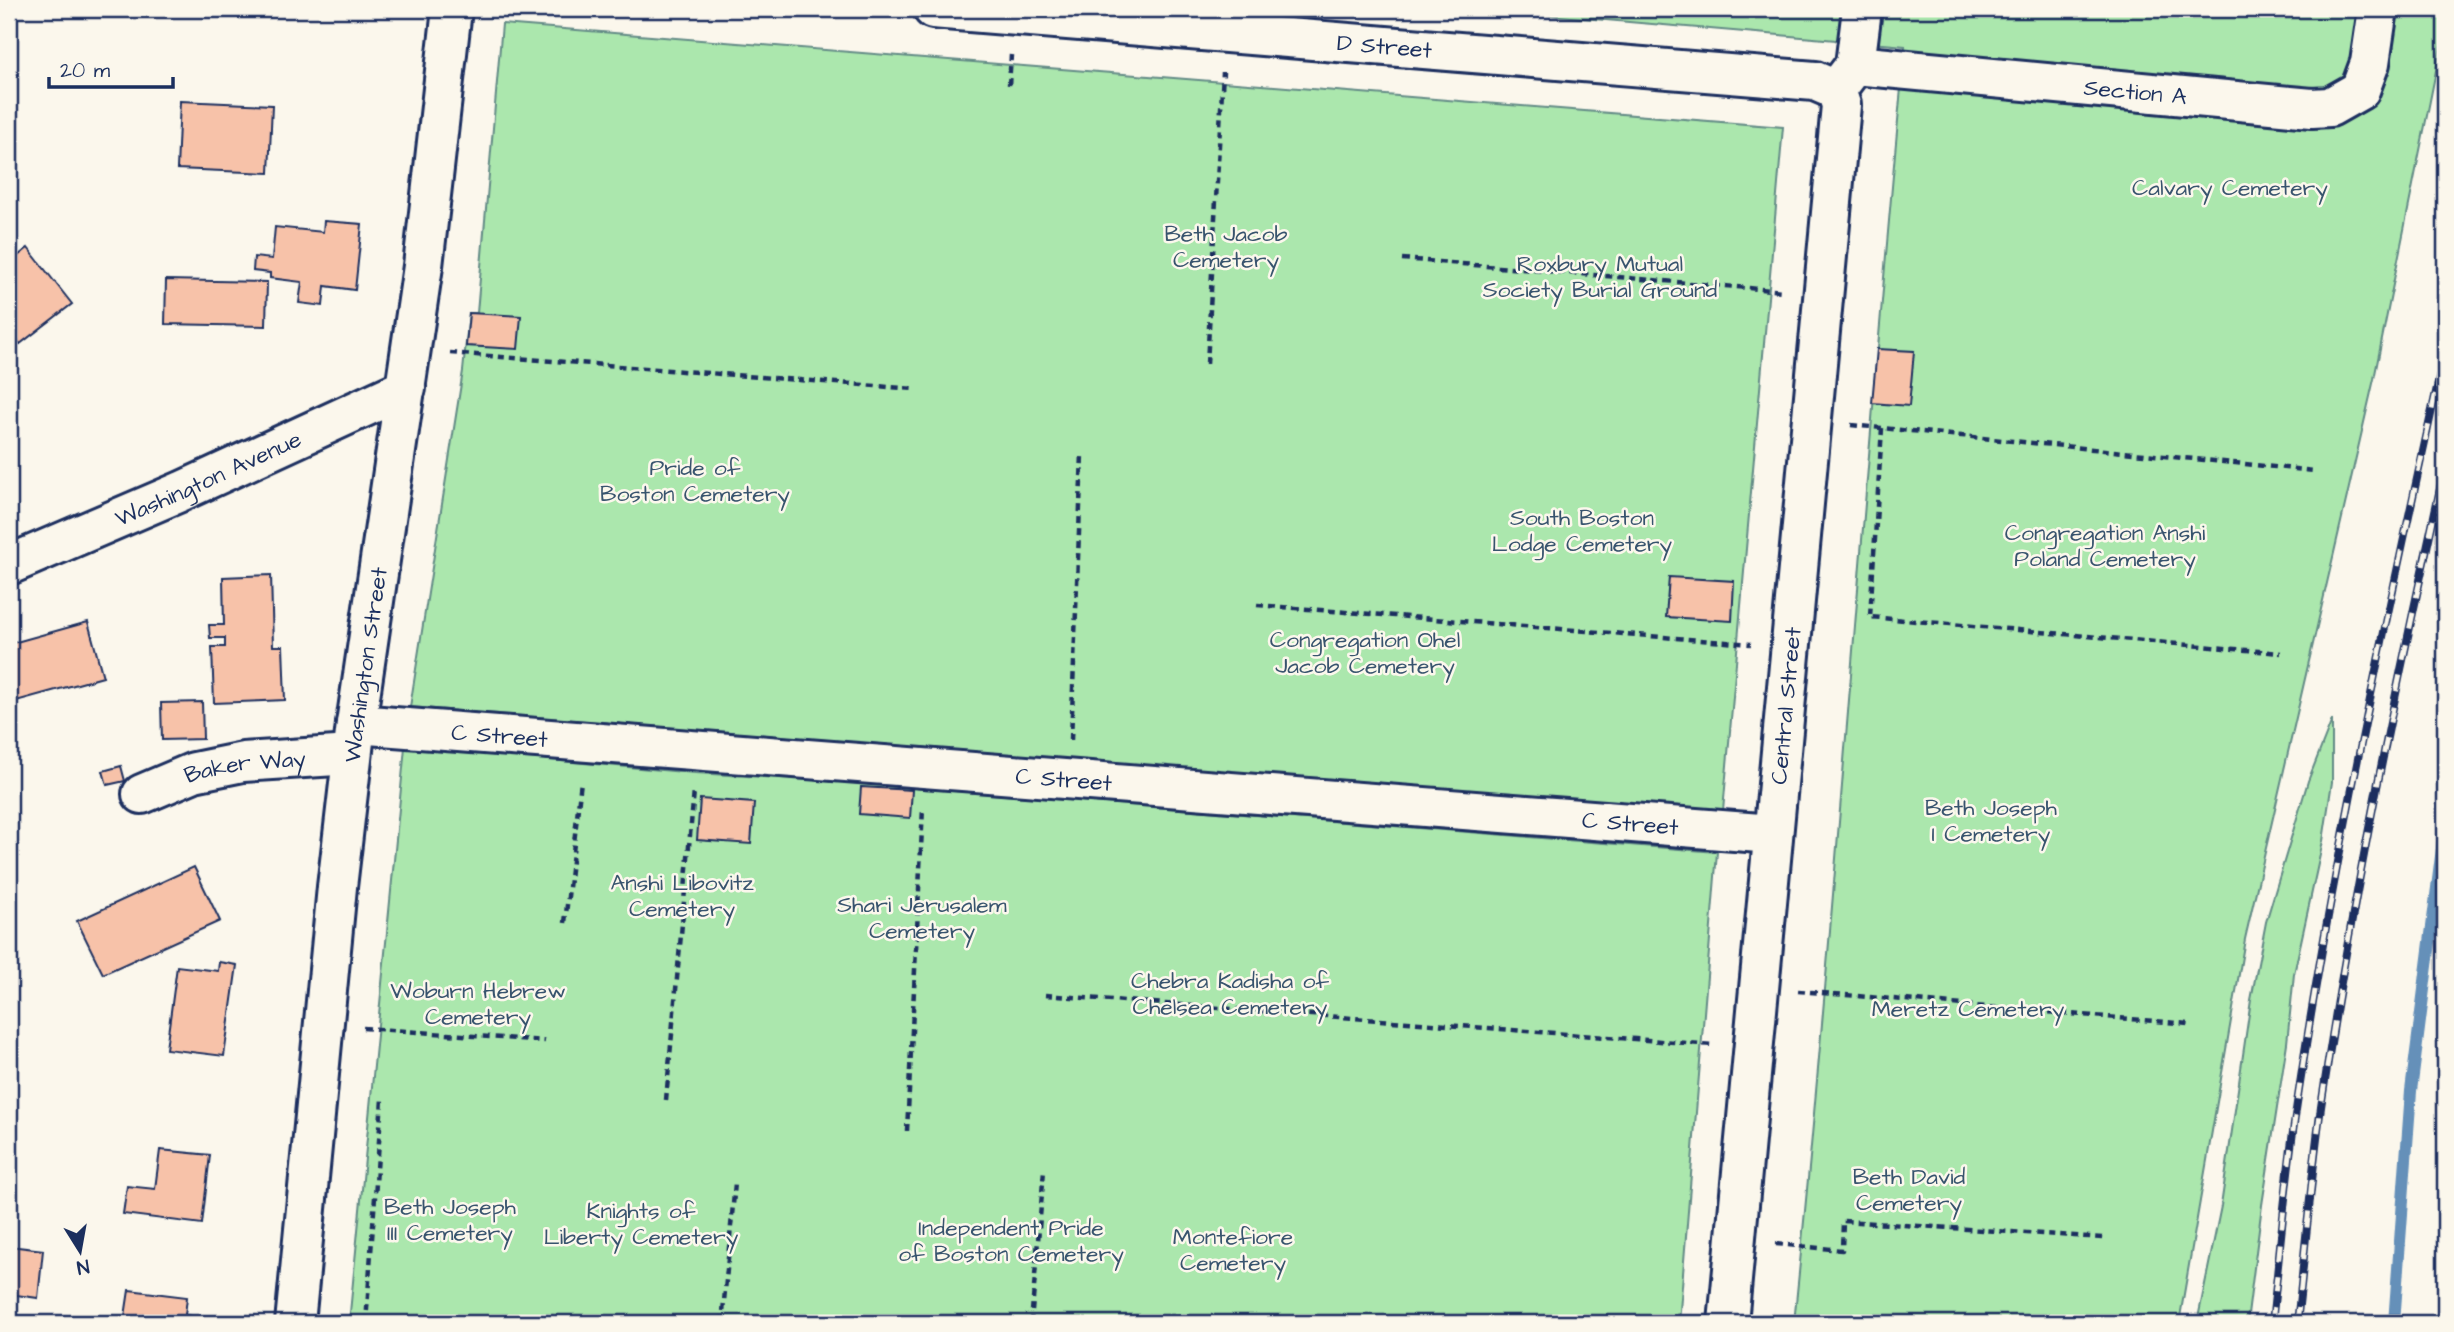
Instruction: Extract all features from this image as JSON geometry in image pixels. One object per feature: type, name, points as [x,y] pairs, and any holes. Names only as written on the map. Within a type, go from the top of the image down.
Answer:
[{"type":"street","name":"Washington Street","points":[[295,1323],[354,739],[423,266],[452,9]]},
{"type":"street","name":"D Street","points":[[933,9],[1815,81],[1846,77]]},
{"type":"street","name":"Central Street","points":[[1728,1323],[1841,105],[1862,9]]},
{"type":"street","name":"Section A","points":[[1846,77],[2077,84],[2312,108],[2330,107],[2360,90],[2370,63],[2378,9]]},
{"type":"street","name":"Washington Avenue","points":[[9,565],[170,496],[406,388]]},
{"type":"street","name":"C Street","points":[[354,739],[697,751],[1773,834]]},
{"type":"street","name":"Baker Way","points":[[142,794],[194,772],[354,739]]},
{"type":"path","points":[[1207,364],[1226,33]]},
{"type":"path","points":[[1402,259],[1824,294]]},
{"type":"path","points":[[411,351],[915,389]]},
{"type":"path","points":[[1812,420],[2315,471]]},
{"type":"path","points":[[1882,428],[1870,617],[2281,653]]},
{"type":"path","points":[[1069,780],[1082,454]]},
{"type":"path","points":[[1257,606],[1790,648]]},
{"type":"path","points":[[666,1100],[697,751]]},
{"type":"path","points":[[565,923],[582,768]]},
{"type":"path","points":[[907,1131],[926,769]]},
{"type":"path","points":[[1759,987],[2189,1024]]},
{"type":"path","points":[[1045,995],[1753,1048]]},
{"type":"path","points":[[324,1024],[545,1041]]},
{"type":"path","points":[[366,1323],[382,1099]]},
{"type":"path","points":[[1031,1323],[1044,1170]]},
{"type":"path","points":[[722,1323],[735,1183]]},
{"type":"path","points":[[1811,1247],[1842,1250],[1843,1221],[2104,1238]]},
{"type":"green space","points":[[1478,9],[2445,9],[2445,26],[2374,379],[2245,939],[2179,1323],[1794,1323],[1824,1004],[1905,46]]},
{"type":"green space","points":[[502,24],[1783,127],[1723,811],[410,707],[463,371],[469,313],[477,313]]},
{"type":"green space","points":[[2332,720],[2332,782],[2323,841],[2294,974],[2287,1043],[2247,1323],[2197,1323],[2221,1206],[2251,1000],[2266,922],[2308,781]]},
{"type":"green space","points":[[405,747],[695,773],[817,780],[1717,852],[1679,1323],[349,1323]]},
{"type":"building","points":[[180,101],[272,105],[269,173],[177,169]]},
{"type":"building","points":[[324,221],[362,224],[355,290],[325,286],[323,306],[299,303],[302,282],[270,278],[270,273],[253,271],[254,257],[272,259],[275,227],[323,232]]},
{"type":"building","points":[[28,248],[72,304],[20,344],[12,333],[9,336],[9,263]]},
{"type":"building","points":[[166,280],[267,282],[266,326],[165,324]]},
{"type":"building","points":[[469,313],[521,316],[518,349],[466,346]]},
{"type":"building","points":[[1877,349],[1914,351],[1909,406],[1872,403]]},
{"type":"building","points":[[271,575],[273,646],[283,646],[285,700],[214,703],[212,647],[225,647],[225,638],[210,638],[209,625],[224,625],[223,577]]},
{"type":"building","points":[[1669,577],[1734,581],[1732,621],[1666,617]]},
{"type":"building","points":[[88,622],[103,677],[9,703],[9,644]]},
{"type":"building","points":[[202,702],[203,739],[162,740],[161,703]]},
{"type":"building","points":[[121,766],[125,781],[107,785],[103,771]]},
{"type":"building","points":[[861,787],[912,790],[910,818],[859,814]]},
{"type":"building","points":[[700,799],[754,803],[751,844],[697,840]]},
{"type":"building","points":[[194,867],[220,921],[103,974],[77,921]]},
{"type":"building","points":[[219,962],[237,965],[224,1056],[166,1049],[177,966],[218,971]]},
{"type":"building","points":[[160,1150],[210,1155],[202,1224],[123,1214],[127,1186],[155,1189]]},
{"type":"building","points":[[9,1246],[43,1250],[38,1298],[9,1294]]},
{"type":"building","points":[[129,1290],[187,1297],[185,1315],[191,1316],[190,1323],[124,1323]]},
{"type":"building","points":[[67,1316],[98,1320],[97,1323],[67,1323]]},
{"type":"waterway","points":[[2394,1323],[2411,1091],[2445,825]]},
{"type":"railway","points":[[2272,1323],[2293,1130],[2328,914],[2384,632],[2445,351]]},
{"type":"railway","points":[[2297,1323],[2321,1107],[2347,946],[2394,705],[2445,466]]},
{"type":"park label","name":"Calvary Cemetery","points":[[2230,187]]},
{"type":"park label","name":"Beth Jacob Cemetery","points":[[1226,246]]},
{"type":"park label","name":"Roxbury Mutual Society Burial Ground","points":[[1600,276]]},
{"type":"park label","name":"Pride of Boston Cemetery","points":[[695,480]]},
{"type":"park label","name":"South Boston Lodge Cemetery","points":[[1582,530]]},
{"type":"park label","name":"Congregation Anshi Poland Cemetery","points":[[2105,545]]},
{"type":"park label","name":"Congregation Ohel Jacob Cemetery","points":[[1365,652]]},
{"type":"park label","name":"Beth Joseph I Cemetery","points":[[1991,820]]},
{"type":"park label","name":"Anshi Libovitz Cemetery","points":[[682,895]]},
{"type":"park label","name":"Shari Jerusalem Cemetery","points":[[922,917]]},
{"type":"park label","name":"Chebra Kadisha of Chelsea Cemetery","points":[[1230,993]]},
{"type":"park label","name":"Woburn Hebrew Cemetery","points":[[478,1003]]},
{"type":"park label","name":"Meretz Cemetery","points":[[1968,1008]]},
{"type":"park label","name":"Beth David Cemetery","points":[[1909,1189]]},
{"type":"park label","name":"Beth Joseph III Cemetery","points":[[450,1219]]},
{"type":"park label","name":"Knights of Liberty Cemetery","points":[[641,1223]]},
{"type":"park label","name":"Independent Pride of Boston Cemetery","points":[[1011,1240]]},
{"type":"park label","name":"Montefiore Cemetery","points":[[1233,1249]]}]
